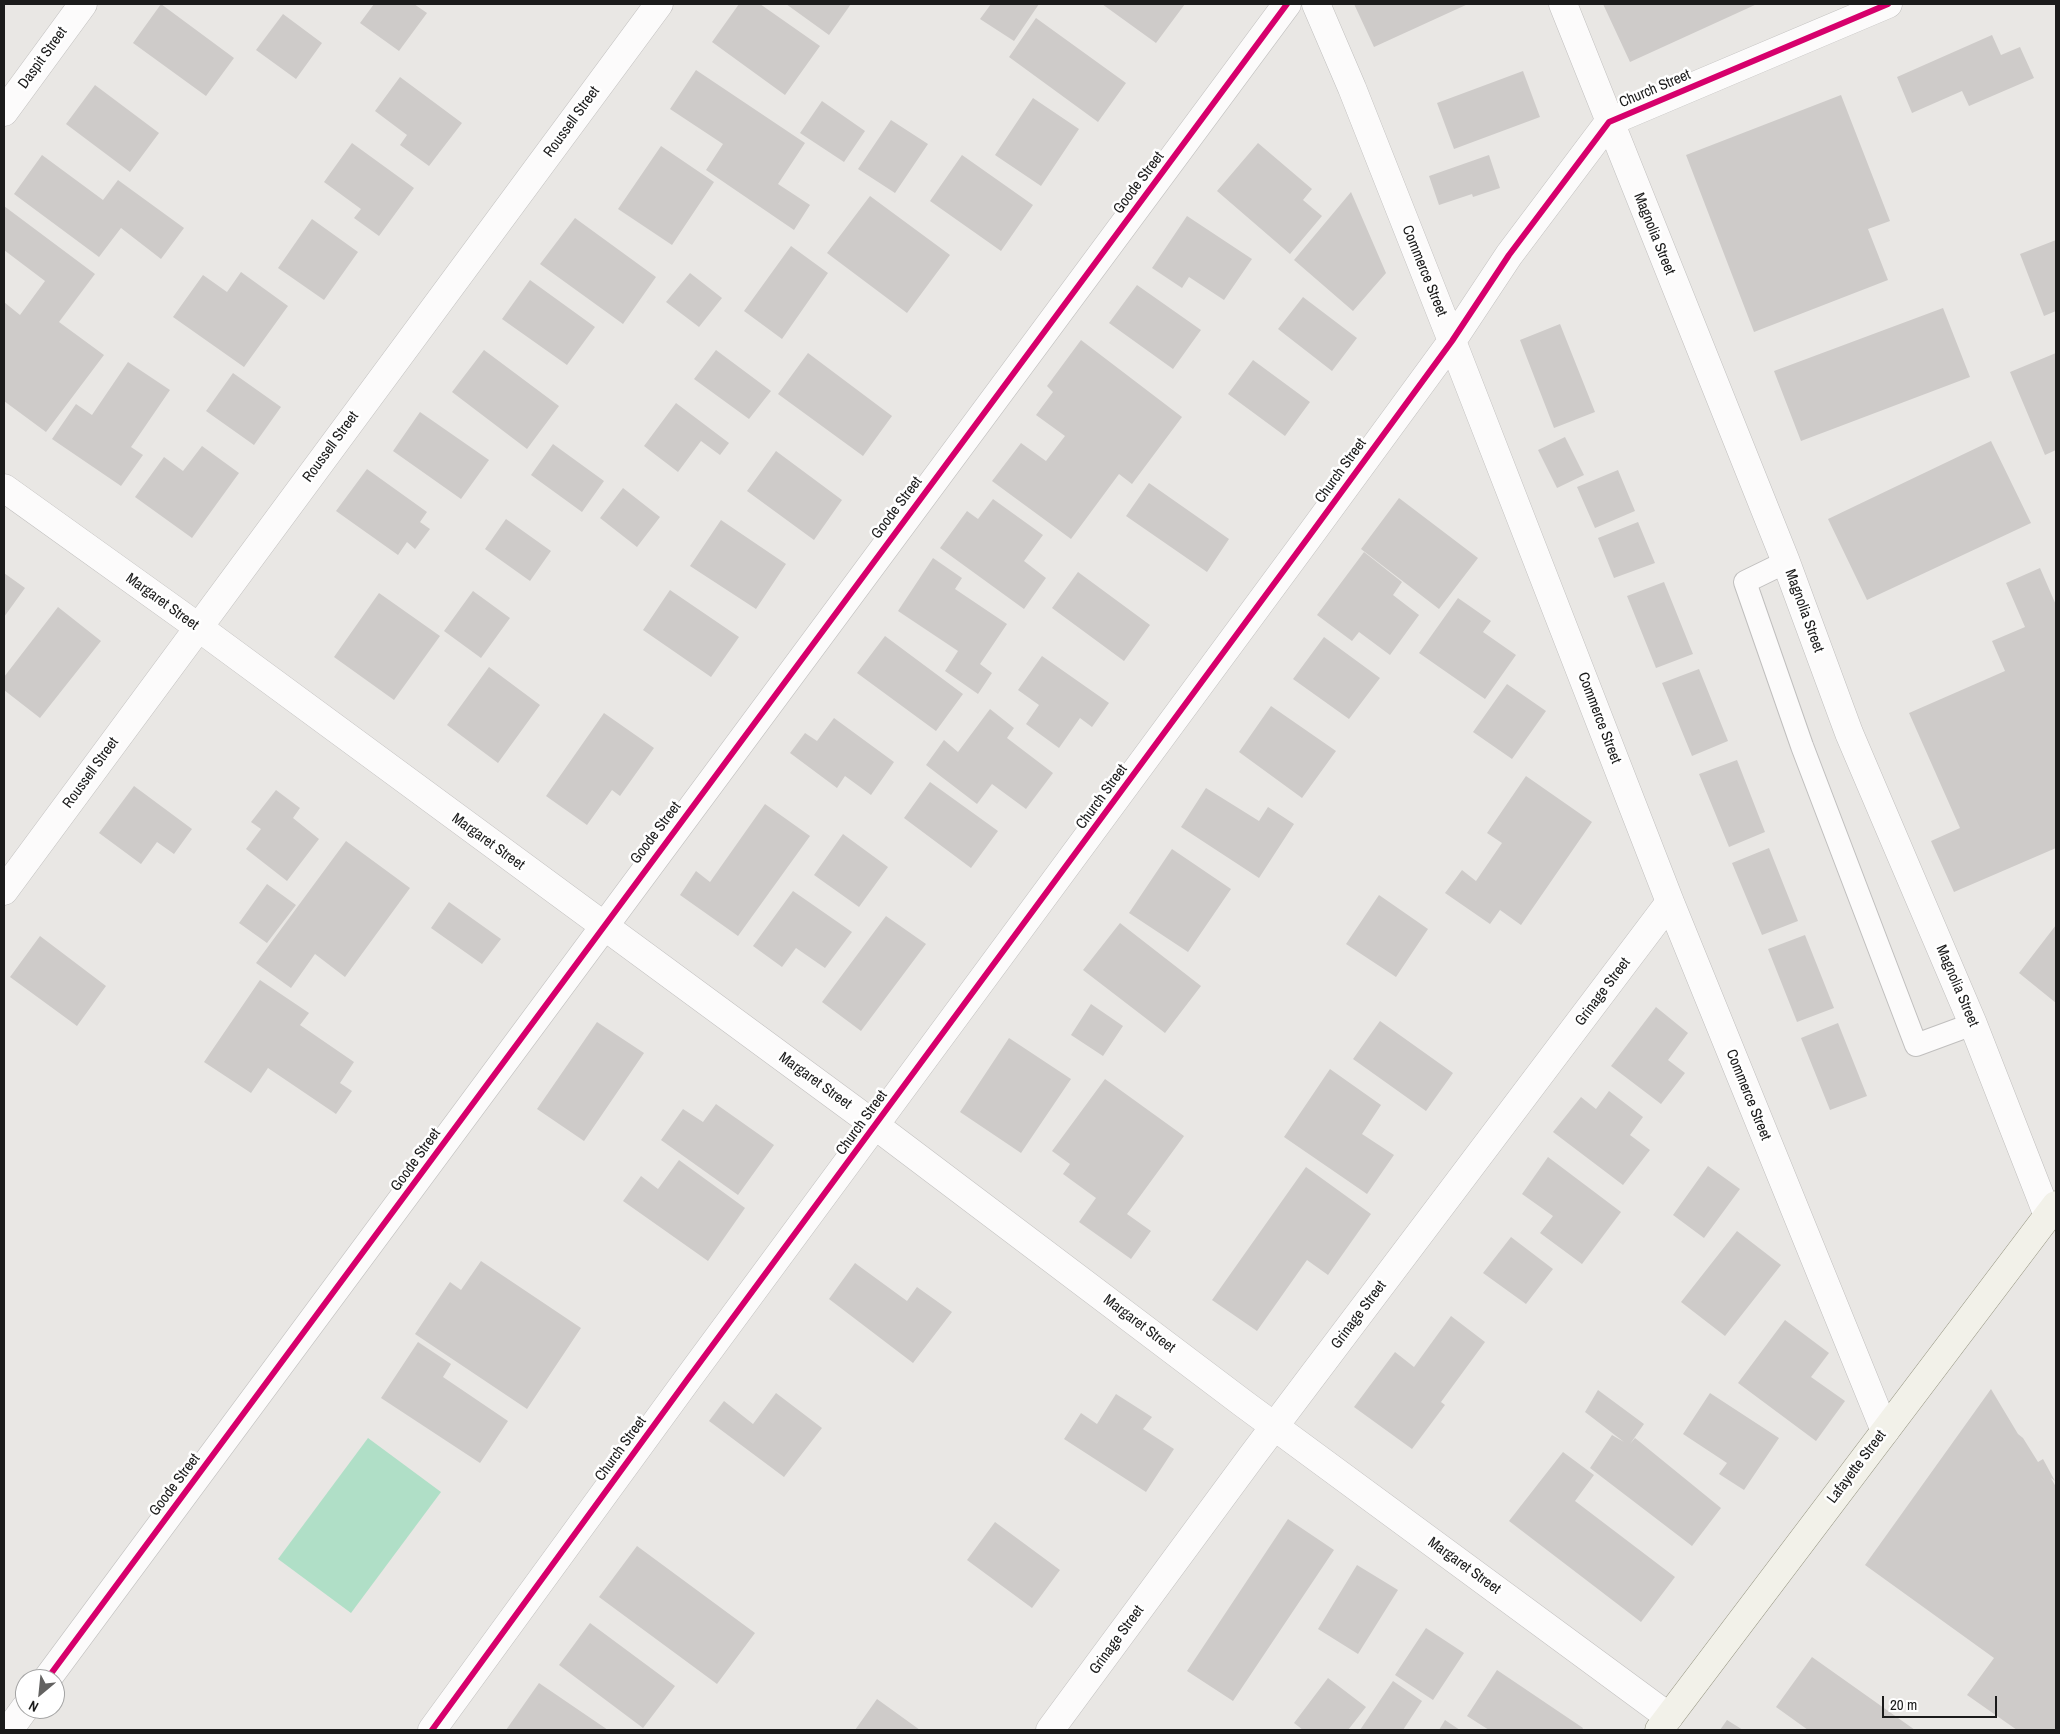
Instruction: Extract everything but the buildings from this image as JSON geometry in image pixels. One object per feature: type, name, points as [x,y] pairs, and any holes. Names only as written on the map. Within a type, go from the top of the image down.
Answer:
[{"type":"street","name":"Daspit Street","points":[[4,112],[83,4]]},
{"type":"street","name":"Roussell Street","points":[[4,892],[659,4]]},
{"type":"street","name":"Goode Street","points":[[54,1669],[398,1206],[603,925],[1287,4]]},
{"type":"street","name":"Commerce Street","points":[[1316,4],[1452,341],[1670,902],[1885,1431]]},
{"type":"street","name":"Magnolia Street","points":[[1562,4],[1786,562],[1849,733],[2052,1211]]},
{"type":"street","name":"Church Street","points":[[432,1730],[681,1388],[876,1126],[1452,341],[1509,255],[1609,122],[1888,4]]},
{"type":"street","name":"Margaret Street","points":[[4,488],[198,628],[876,1126],[1275,1425],[1664,1724]]},
{"type":"street","name":"Grinage Street","points":[[1050,1730],[1275,1425],[1670,902]]},
{"type":"street","name":"Lafayette Street","points":[[1664,1724],[2052,1211]]},
{"type":"street","points":[[8,1730],[16,1719]]},
{"type":"lane","points":[[1786,562],[1745,582],[1802,746],[1916,1045],[1973,1024]]},
{"type":"green space","points":[[368,1438],[441,1492],[351,1613],[278,1559]]},
{"type":"cycle path","points":[[54,1669],[1287,4]]},
{"type":"cycle path","points":[[432,1730],[687,1380],[1310,535],[1452,341],[1509,255],[1609,122],[1888,4]]}]
